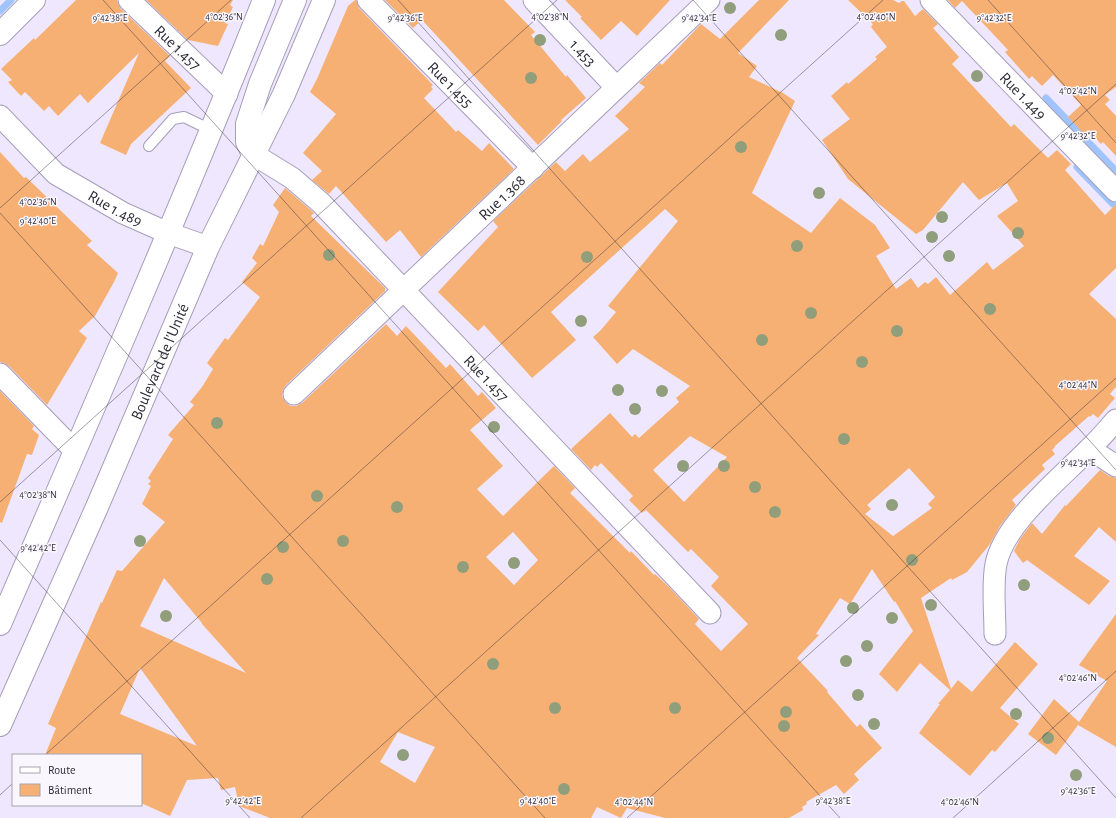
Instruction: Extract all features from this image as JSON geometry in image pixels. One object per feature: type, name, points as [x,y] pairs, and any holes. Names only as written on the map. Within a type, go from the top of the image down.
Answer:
[{"type":"main road","points":[[0,34],[34,0]]},
{"type":"main road","points":[[0,624],[168,233],[264,0]]},
{"type":"main road","points":[[253,154],[247,142],[247,124],[260,84],[295,0]]},
{"type":"main road","name":"Boulevard de l'Unité","points":[[0,726],[97,507],[208,247],[284,94],[324,0]]},
{"type":"street","name":"Rue 1.457","points":[[129,0],[226,94]]},
{"type":"street","name":"Rue 1.455","points":[[368,0],[533,168]]},
{"type":"street","name":"1.453","points":[[534,0],[616,87]]},
{"type":"street","name":"Rue 1.449","points":[[932,0],[1116,191]]},
{"type":"street","name":"Rue 1.368","points":[[294,394],[533,168],[699,3]]},
{"type":"street","name":"Rue 1.489","points":[[0,116],[56,174],[123,213],[168,233],[208,247]]},
{"type":"street","name":"Rue 1.457","points":[[253,154],[292,178],[322,203],[710,613]]},
{"type":"street","points":[[0,374],[75,451]]},
{"type":"street","points":[[995,634],[996,564],[1001,550],[1016,523],[1066,471],[1090,449],[1116,420]]},
{"type":"street","points":[[1090,449],[1116,466]]},
{"type":"lane","points":[[149,146],[173,119],[184,118],[211,130]]},
{"type":"building","points":[[76,0],[117,0],[121,9],[170,56],[165,61],[191,88],[131,144],[126,155],[100,143],[139,53],[88,103],[80,94],[58,116],[49,106],[44,111],[25,92],[21,96],[8,82],[12,80],[1,69],[34,38],[35,40]]},
{"type":"building","points":[[146,0],[233,0],[230,5],[233,7],[225,23],[228,24],[218,46],[188,40]]},
{"type":"building","points":[[355,0],[359,8],[433,85],[431,87],[433,89],[424,98],[456,132],[458,130],[482,151],[489,143],[514,169],[421,257],[400,230],[386,242],[336,186],[329,194],[312,180],[322,171],[303,153],[336,114],[310,92],[348,6]]},
{"type":"building","points":[[385,0],[504,0],[535,32],[531,35],[566,77],[567,75],[586,98],[561,120],[562,121],[538,145],[422,20],[413,28]]},
{"type":"building","points":[[565,0],[670,0],[637,36],[621,21],[601,40],[580,18],[582,17]]},
{"type":"building","points":[[759,0],[789,0],[738,53],[757,66],[749,77],[783,93],[795,101],[752,193],[811,233],[840,198],[875,225],[890,248],[876,256],[896,289],[911,278],[918,288],[925,282],[928,284],[936,277],[950,295],[987,262],[993,270],[1024,246],[997,216],[1018,201],[1007,183],[979,200],[963,182],[923,230],[916,234],[848,179],[822,140],[850,119],[831,96],[847,82],[848,84],[877,59],[875,57],[887,47],[871,27],[873,24],[848,0],[893,0],[899,3],[904,1],[915,16],[923,9],[938,24],[933,28],[959,57],[952,64],[1011,127],[1014,124],[1048,158],[1057,150],[1071,164],[1065,170],[1105,215],[1116,204],[1116,268],[1089,294],[1116,319],[1116,387],[1110,394],[1115,398],[1098,418],[1093,414],[1090,417],[1089,416],[1055,446],[1052,450],[1055,454],[1042,465],[1045,469],[1012,500],[1016,505],[1000,526],[990,544],[967,572],[952,580],[951,578],[921,598],[951,689],[958,680],[972,692],[1015,642],[1038,664],[1000,708],[1019,724],[995,752],[992,750],[970,776],[919,733],[940,704],[938,704],[950,690],[920,663],[897,692],[879,674],[913,631],[895,601],[894,602],[872,569],[850,604],[840,598],[816,634],[819,635],[797,658],[828,691],[827,692],[857,727],[860,724],[882,748],[854,774],[859,780],[844,794],[836,785],[806,802],[807,804],[802,807],[803,810],[789,818],[665,818],[627,808],[621,818],[597,807],[591,818],[270,818],[239,806],[235,787],[221,790],[218,778],[187,780],[170,816],[142,803],[142,754],[45,754],[56,728],[48,724],[101,602],[102,603],[117,570],[122,571],[165,522],[142,504],[151,486],[148,484],[151,481],[148,478],[173,439],[168,435],[194,405],[190,402],[202,387],[213,369],[207,363],[225,338],[228,340],[260,297],[242,282],[257,263],[252,258],[260,244],[263,246],[279,212],[273,205],[285,188],[314,213],[311,216],[385,288],[385,291],[286,385],[282,396],[286,403],[291,406],[296,406],[302,403],[386,324],[397,336],[406,326],[446,368],[450,364],[478,396],[482,392],[496,408],[470,430],[503,466],[477,489],[503,516],[554,466],[575,488],[570,493],[630,553],[631,551],[654,575],[655,574],[669,587],[699,619],[695,624],[721,651],[748,624],[711,586],[719,577],[691,549],[688,552],[646,510],[642,513],[629,500],[633,496],[601,463],[597,467],[595,465],[591,470],[571,449],[610,413],[632,437],[635,434],[639,438],[679,402],[676,398],[690,386],[633,349],[617,364],[593,337],[616,312],[608,306],[678,221],[665,209],[551,312],[576,340],[532,378],[484,325],[478,331],[438,292],[498,227],[493,221],[556,162],[565,171],[583,154],[590,162],[629,129],[615,116],[645,87],[639,83],[660,63],[662,65],[701,24],[720,39]],"holes":[[[690,436],[727,457],[684,502],[653,470]],[[909,468],[935,497],[928,504],[932,508],[893,536],[865,514],[871,509],[867,505]],[[513,532],[538,560],[514,585],[486,557]],[[164,578],[202,624],[246,673],[140,626]],[[140,668],[197,746],[120,714]],[[398,732],[435,747],[415,783],[380,762]]]},
{"type":"building","points":[[948,0],[1116,0],[1116,87],[1105,95],[1110,100],[1105,104],[1116,116],[1116,156],[1103,142],[1101,144],[1088,130],[1084,134],[1068,117],[1081,105],[1053,75],[1042,86],[1032,76],[1029,79],[1005,52],[1008,50],[962,1],[955,8]]},
{"type":"building","points":[[0,152],[24,178],[26,177],[92,241],[87,245],[118,273],[95,316],[79,331],[87,338],[47,405],[9,366],[0,362]]},
{"type":"building","points":[[0,391],[34,426],[32,429],[39,435],[32,455],[27,454],[2,523],[0,522]]},
{"type":"building","points":[[1100,470],[1109,476],[1116,478],[1116,542],[1099,527],[1074,556],[1110,581],[1089,605],[1027,560],[1023,563],[1014,551],[1020,539],[1032,523],[1042,534],[1065,505],[1066,506]]},
{"type":"building","points":[[1116,614],[1116,747],[1078,725],[1056,755],[1028,734],[1054,699],[1079,722],[1107,681],[1079,665]]},
{"type":"waterway","points":[[0,11],[11,0]]},
{"type":"waterway","points":[[1046,98],[1116,171]]},
{"type":"waterway","points":[[1077,167],[1113,204]]}]
